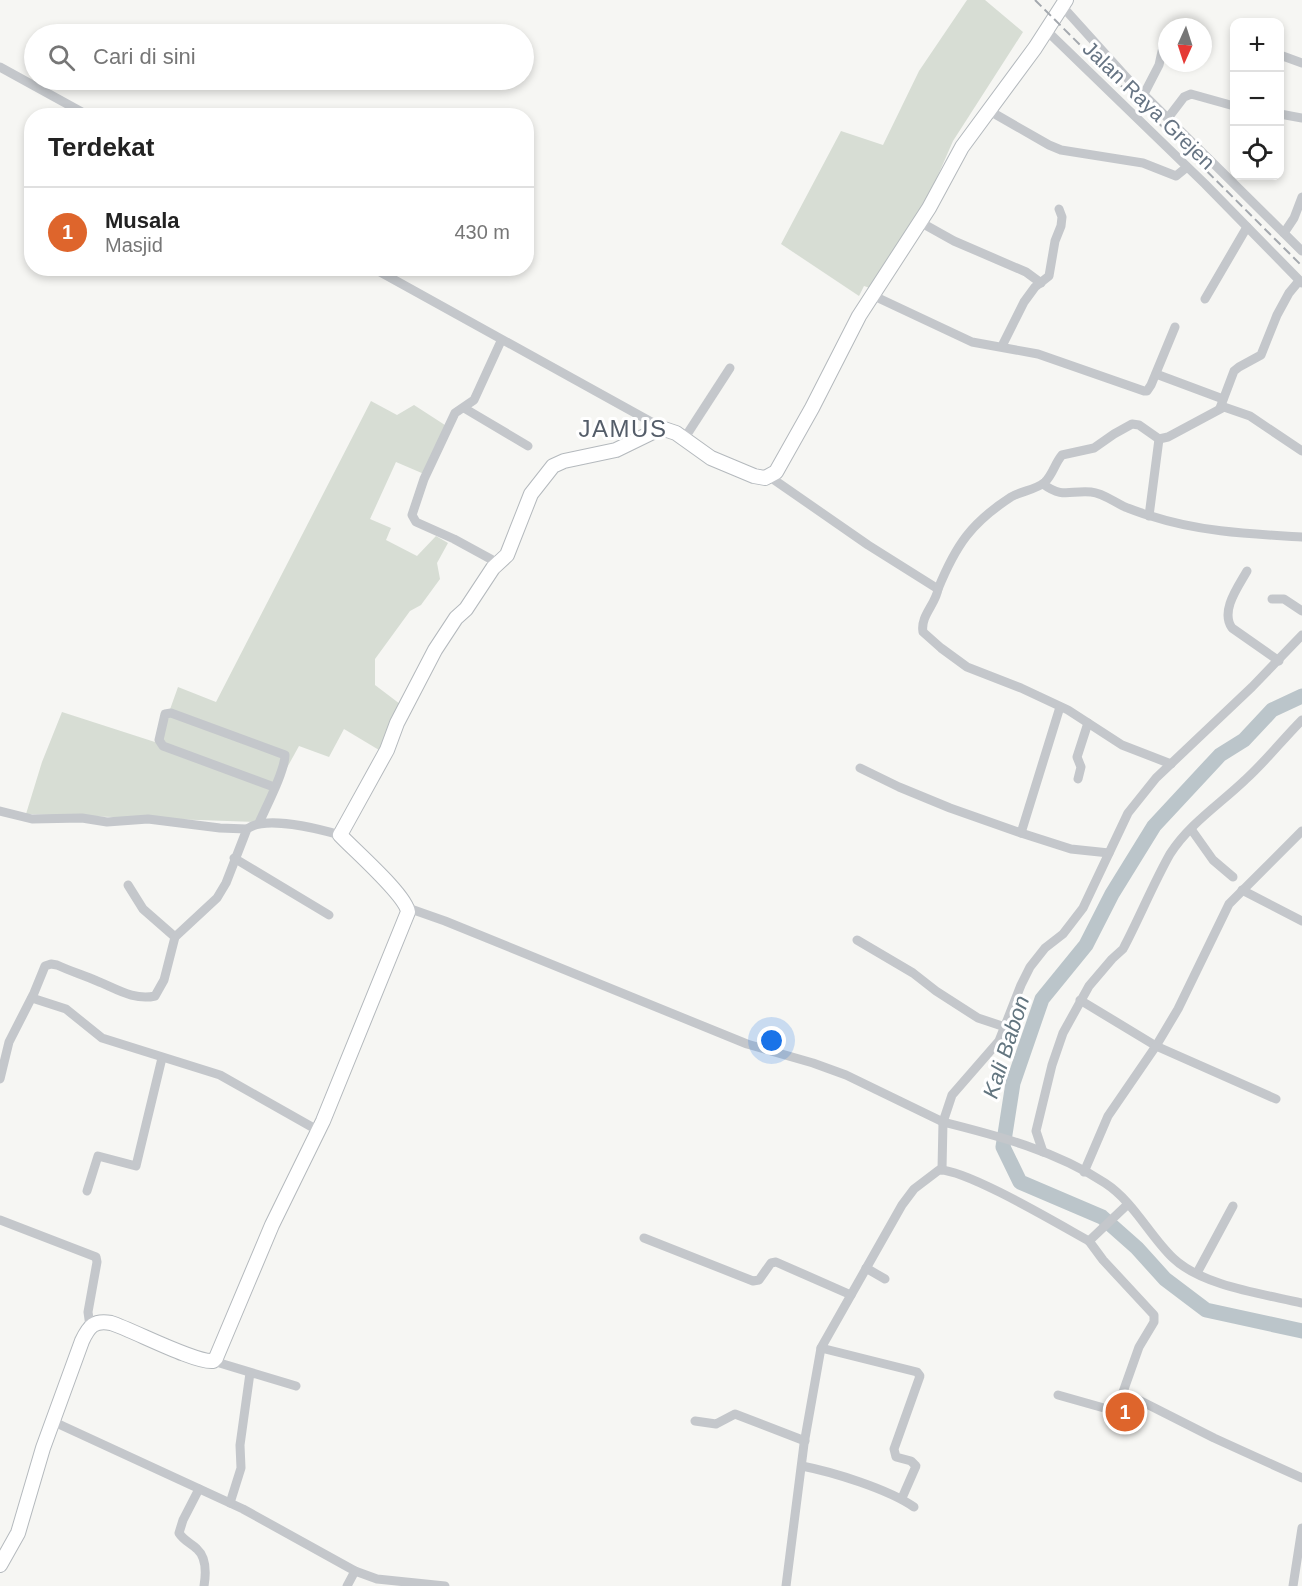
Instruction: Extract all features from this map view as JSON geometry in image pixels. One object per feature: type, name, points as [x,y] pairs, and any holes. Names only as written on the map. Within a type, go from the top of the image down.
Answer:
[{"type":"street","points":[[770,477],[776,472],[790,448],[859,316],[920,222],[962,147],[1064,3],[1144,94],[1302,251]]},
{"type":"street","name":"Jalan Raya Grejen","points":[[1050,25],[1301,282]]},
{"type":"street","points":[[1284,56],[1302,63]]},
{"type":"street","points":[[0,67],[24,80]]},
{"type":"street","points":[[1144,94],[1158,67]]},
{"type":"street","points":[[42,90],[74,108]]},
{"type":"street","points":[[1168,118],[1188,94],[1230,105]]},
{"type":"street","points":[[988,110],[1049,146],[1061,150],[1143,163],[1176,176],[1187,167]]},
{"type":"street","points":[[1284,115],[1302,118]]},
{"type":"street","points":[[1284,233],[1294,218],[1302,197]]},
{"type":"street","points":[[1002,346],[1024,302],[1035,287],[1049,276],[1055,241],[1061,226],[1062,218],[1059,209]]},
{"type":"street","points":[[920,222],[954,241],[1026,272],[1041,283]]},
{"type":"street","points":[[1205,299],[1247,227]]},
{"type":"street","points":[[387,276],[501,341],[664,429],[676,433],[711,458],[754,476],[770,477],[938,589]]},
{"type":"street","points":[[1159,439],[1199,422],[1222,404],[1234,371],[1261,355],[1276,315],[1301,282]]},
{"type":"street","points":[[874,296],[972,342],[1038,354],[1143,391],[1149,388],[1175,327]]},
{"type":"street","points":[[498,563],[454,538],[416,522],[411,515],[424,478],[455,413],[471,404],[479,392],[501,341]]},
{"type":"street","points":[[684,439],[730,368]]},
{"type":"street","points":[[1156,374],[1250,416],[1302,451]]},
{"type":"street","points":[[464,408],[528,446]]},
{"type":"street","points":[[1159,439],[1139,425],[1128,425],[1094,448],[1062,455],[1053,473],[1043,484],[1015,495],[992,510],[967,532],[949,561],[937,596],[923,621],[922,628],[923,632],[941,648],[967,667],[1060,707],[1122,745],[1171,764]]},
{"type":"street","points":[[340,835],[387,750],[397,723],[435,650],[456,618],[466,609],[477,590],[507,555],[531,494],[553,466],[564,461],[616,450],[657,430],[664,429]]},
{"type":"street","points":[[1149,516],[1159,439]]},
{"type":"street","points":[[1043,484],[1058,493],[1091,492],[1099,494],[1126,508],[1186,525],[1227,532],[1302,537]]},
{"type":"street","points":[[1246,571],[1229,607],[1229,623],[1235,630],[1279,661]]},
{"type":"street","points":[[1272,599],[1284,598],[1302,611]]},
{"type":"street","points":[[942,1169],[943,1122],[952,1095],[999,1041],[1030,967],[1045,948],[1063,934],[1083,908],[1108,853],[1134,805],[1171,764],[1279,661],[1302,635]]},
{"type":"street","points":[[1021,833],[1060,707]]},
{"type":"street","points":[[259,823],[285,761],[285,754],[171,713],[165,714],[159,740],[163,746],[274,787]]},
{"type":"street","points":[[1043,1152],[1036,1131],[1040,1109],[1064,1033],[1080,1000],[1112,959],[1124,949],[1171,854],[1191,829],[1220,800],[1244,782],[1302,720]]},
{"type":"street","points":[[1078,779],[1082,767],[1077,757],[1088,723]]},
{"type":"street","points":[[860,768],[940,804],[1021,833],[1071,849],[1108,853]]},
{"type":"street","points":[[0,811],[32,819],[82,818],[107,822],[148,819],[247,829]]},
{"type":"street","points":[[0,1079],[9,1042],[32,998],[45,966],[51,963],[98,981],[116,991],[133,995],[155,996],[164,980],[175,937],[217,898],[226,883],[247,829],[259,823],[313,828],[340,835],[397,893],[408,908],[446,921],[747,1044],[846,1075],[943,1122],[1024,1143],[1106,1184],[1174,1259],[1197,1273],[1224,1286],[1302,1303]]},
{"type":"street","points":[[1191,829],[1213,860],[1233,877]]},
{"type":"street","points":[[1084,1172],[1108,1116],[1156,1046],[1178,1009],[1223,913],[1233,897],[1302,831]]},
{"type":"street","points":[[234,858],[329,915]]},
{"type":"street","points":[[128,885],[143,909],[175,937]]},
{"type":"street","points":[[1242,890],[1302,921]]},
{"type":"street","points":[[213,1360],[272,1225],[319,1131],[408,908]]},
{"type":"street","points":[[857,940],[913,973],[978,1018],[1005,1027]]},
{"type":"street","points":[[32,998],[66,1009],[102,1038],[220,1075],[319,1131]]},
{"type":"street","points":[[1080,1000],[1156,1046],[1276,1099]]},
{"type":"street","points":[[87,1191],[98,1156],[136,1167],[162,1058]]},
{"type":"street","points":[[786,1586],[820,1348],[902,1205],[914,1190],[934,1172],[942,1169],[953,1172],[999,1192],[1091,1239],[1103,1260],[1154,1315],[1154,1322],[1139,1347],[1118,1406],[1111,1410],[1058,1395]]},
{"type":"street","points":[[1197,1273],[1233,1206]]},
{"type":"street","points":[[1091,1239],[1126,1207]]},
{"type":"street","points":[[0,1220],[96,1257],[88,1315],[90,1326]]},
{"type":"street","points":[[644,1238],[753,1281],[759,1281],[771,1263],[776,1262],[851,1295]]},
{"type":"street","points":[[866,1268],[885,1279]]},
{"type":"street","points":[[0,1565],[5,1548],[22,1521],[52,1421],[82,1341],[90,1326],[99,1322],[111,1323],[207,1361],[213,1360],[296,1386]]},
{"type":"street","points":[[820,1348],[919,1374],[920,1378],[894,1449],[896,1457],[913,1462],[916,1466],[902,1498]]},
{"type":"street","points":[[230,1503],[241,1468],[240,1445],[250,1373]]},
{"type":"street","points":[[1123,1392],[1214,1438],[1302,1478]]},
{"type":"street","points":[[695,1422],[716,1424],[731,1415],[737,1415],[805,1441]]},
{"type":"street","points":[[52,1421],[230,1503],[355,1571],[377,1579],[446,1586]]},
{"type":"street","points":[[802,1466],[829,1471],[902,1498],[914,1507]]},
{"type":"street","points":[[199,1489],[179,1533],[202,1556],[206,1573],[204,1586]]},
{"type":"street","points":[[1293,1586],[1302,1528]]},
{"type":"street","points":[[347,1586],[355,1571]]},
{"type":"shaded area","points":[[967,0],[985,0],[1023,32],[953,141],[928,198],[873,289],[864,286],[859,296],[781,244],[841,131],[883,145],[919,71]]},
{"type":"shaded area","points":[[371,401],[397,415],[414,405],[448,427],[424,474],[396,462],[370,519],[391,528],[386,540],[417,556],[436,536],[448,543],[437,563],[440,579],[421,605],[410,611],[375,659],[375,685],[400,704],[379,750],[344,729],[329,757],[299,746],[257,822],[26,814],[42,762],[62,712],[158,743],[178,687],[216,702]]},
{"type":"waterway","name":"Kali Babon","points":[[1302,696],[1272,710],[1244,740],[1220,755],[1154,826],[1112,894],[1086,945],[1042,999],[1013,1083],[1003,1147],[1020,1182],[1102,1217],[1137,1248],[1165,1279],[1206,1310],[1302,1331]]},
{"type":"railway","points":[[1035,0],[1302,266]]},
{"type":"place","name":"Musala","points":[[1125,1412]]},
{"type":"district","name":"JAMUS","points":[[623,428]]}]
